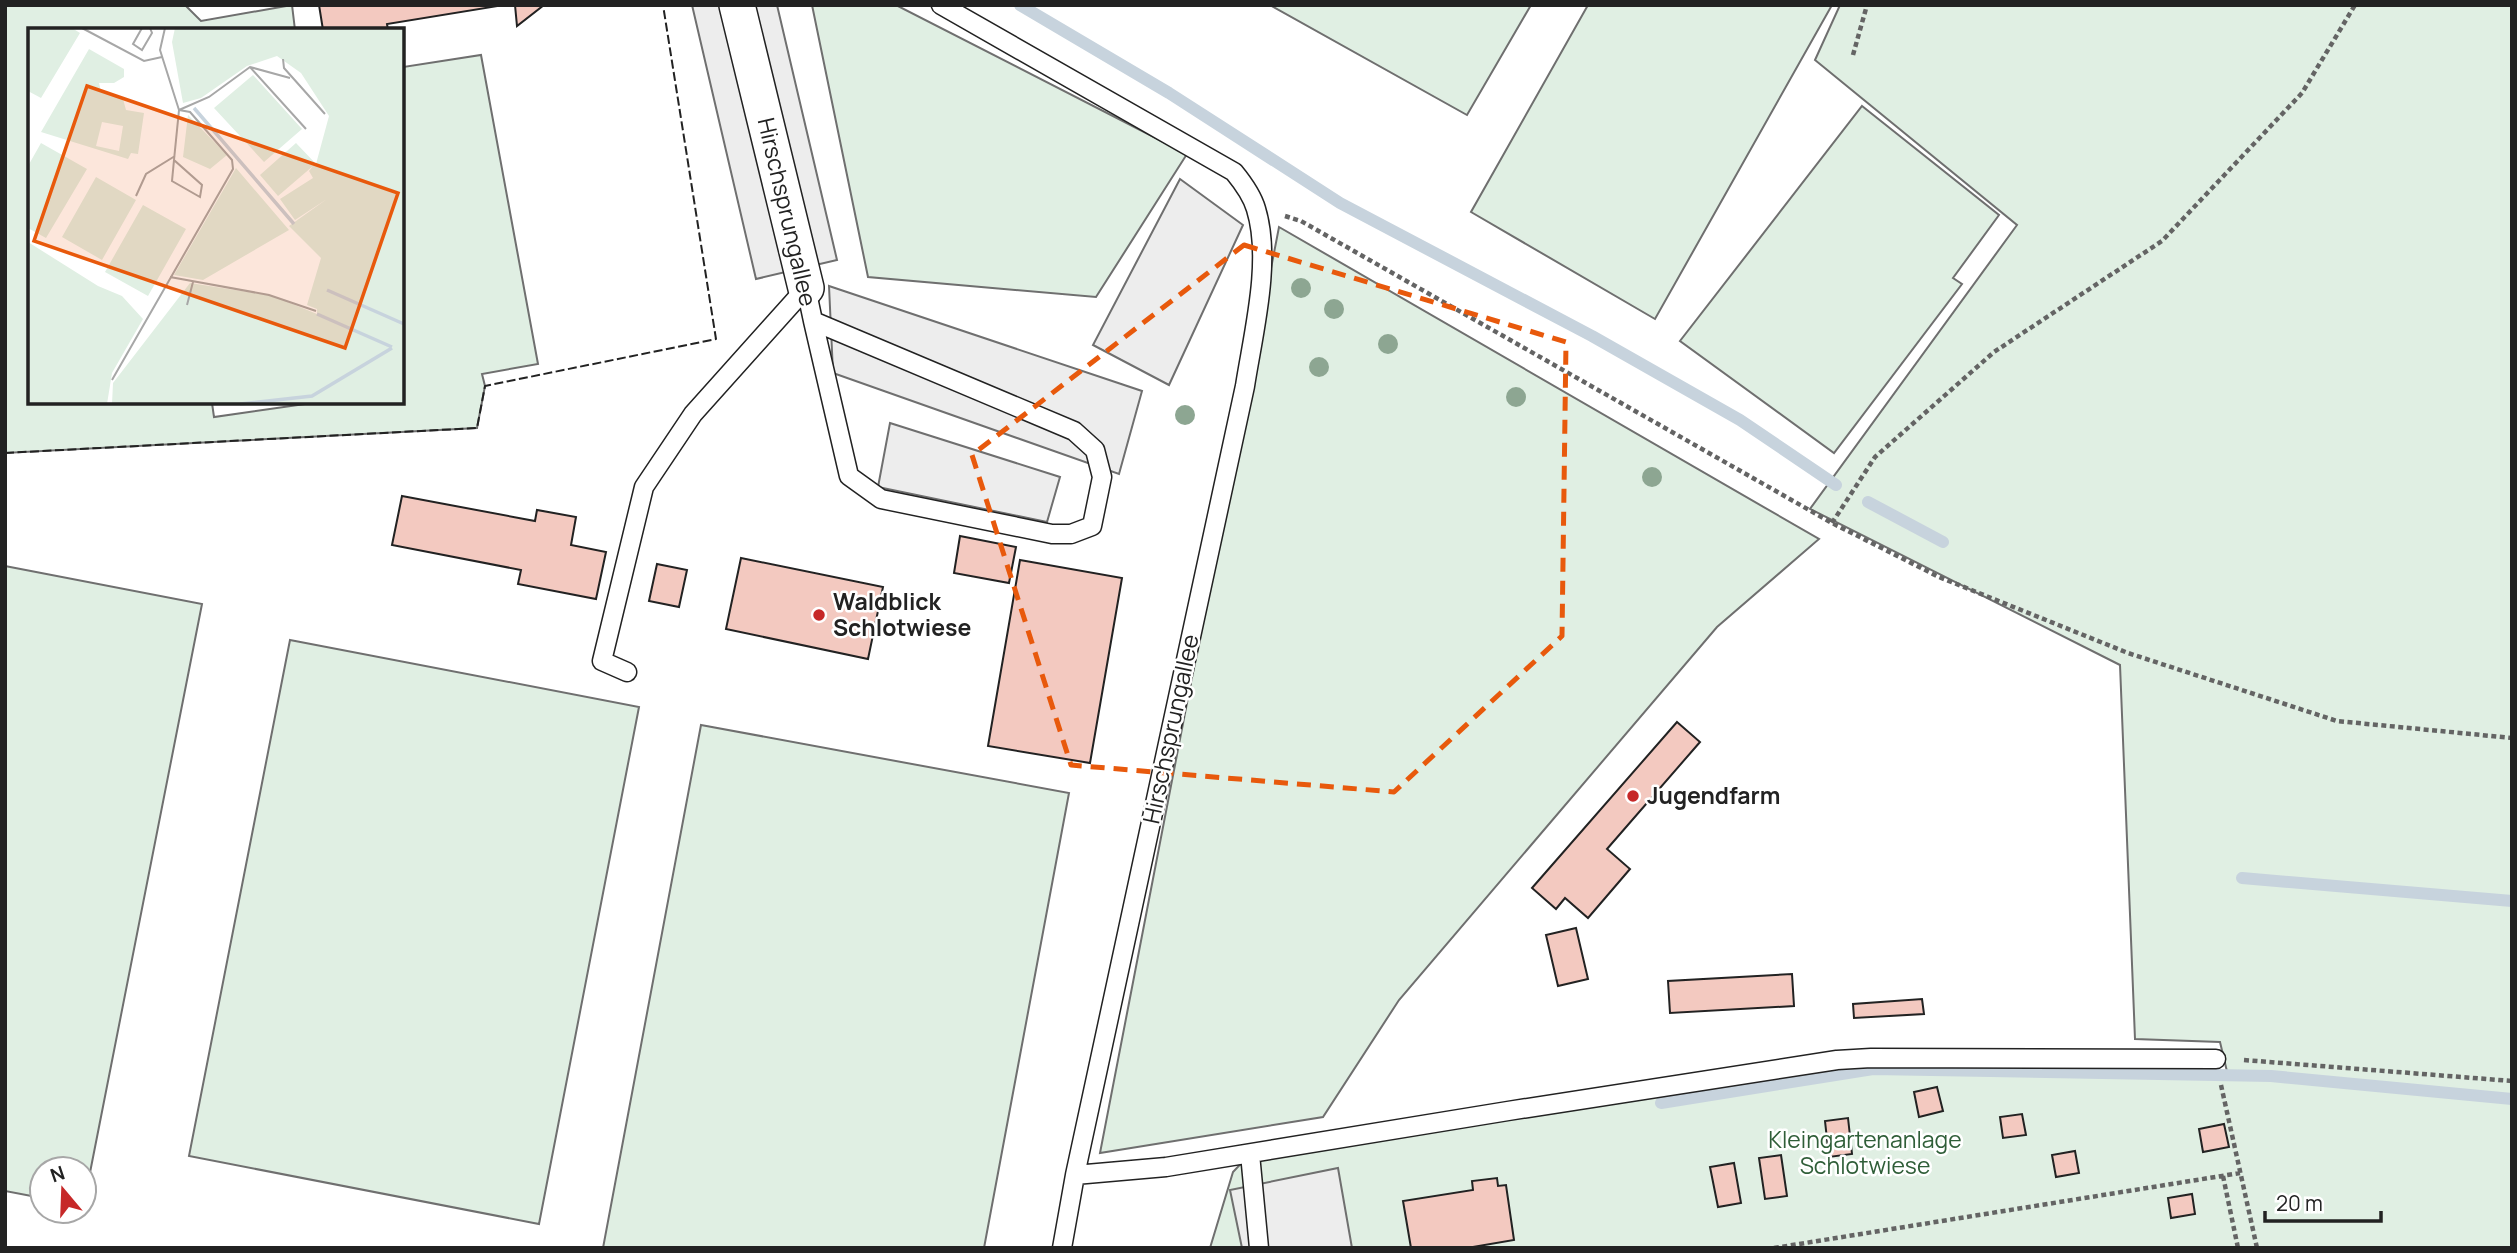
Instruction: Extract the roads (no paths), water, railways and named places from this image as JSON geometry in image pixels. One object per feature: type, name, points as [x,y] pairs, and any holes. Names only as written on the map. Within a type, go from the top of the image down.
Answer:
[{"type":"street","name":"Hirschsprungallee","points":[[737,5],[806,288]]},
{"type":"lane","name":"Hirschsprungallee","points":[[941,5],[1234,172],[1248,190],[1256,209],[1261,236],[1262,282],[1245,386],[1074,1175],[1062,1248]]},
{"type":"lane","name":"Hirschsprungallee","points":[[806,288],[813,321],[849,476],[881,499],[1052,534],[1071,534],[1092,526],[1102,477],[1095,450],[1074,431],[813,321]]},
{"type":"lane","points":[[627,672],[603,661],[644,487],[692,414],[806,288]]},
{"type":"lane","points":[[1074,1175],[1166,1167],[1837,1060],[2216,1059]]},
{"type":"lane","points":[[1250,1154],[1259,1248]]},
{"type":"waterway","points":[[1020,5],[1169,93],[1340,203],[1592,336],[1740,420],[1836,485]]},
{"type":"waterway","points":[[1868,502],[1943,542]]},
{"type":"waterway","points":[[2242,878],[2512,901]]},
{"type":"waterway","points":[[1661,1103],[1873,1069],[2271,1076],[2512,1099]]},
{"type":"place","name":"Waldblick Schlotwiese","points":[[819,615]]},
{"type":"place","name":"Jugendfarm","points":[[1633,796]]},
{"type":"park label","name":"Kleingartenanlage Schlotwiese","points":[[1865,1153]]}]
